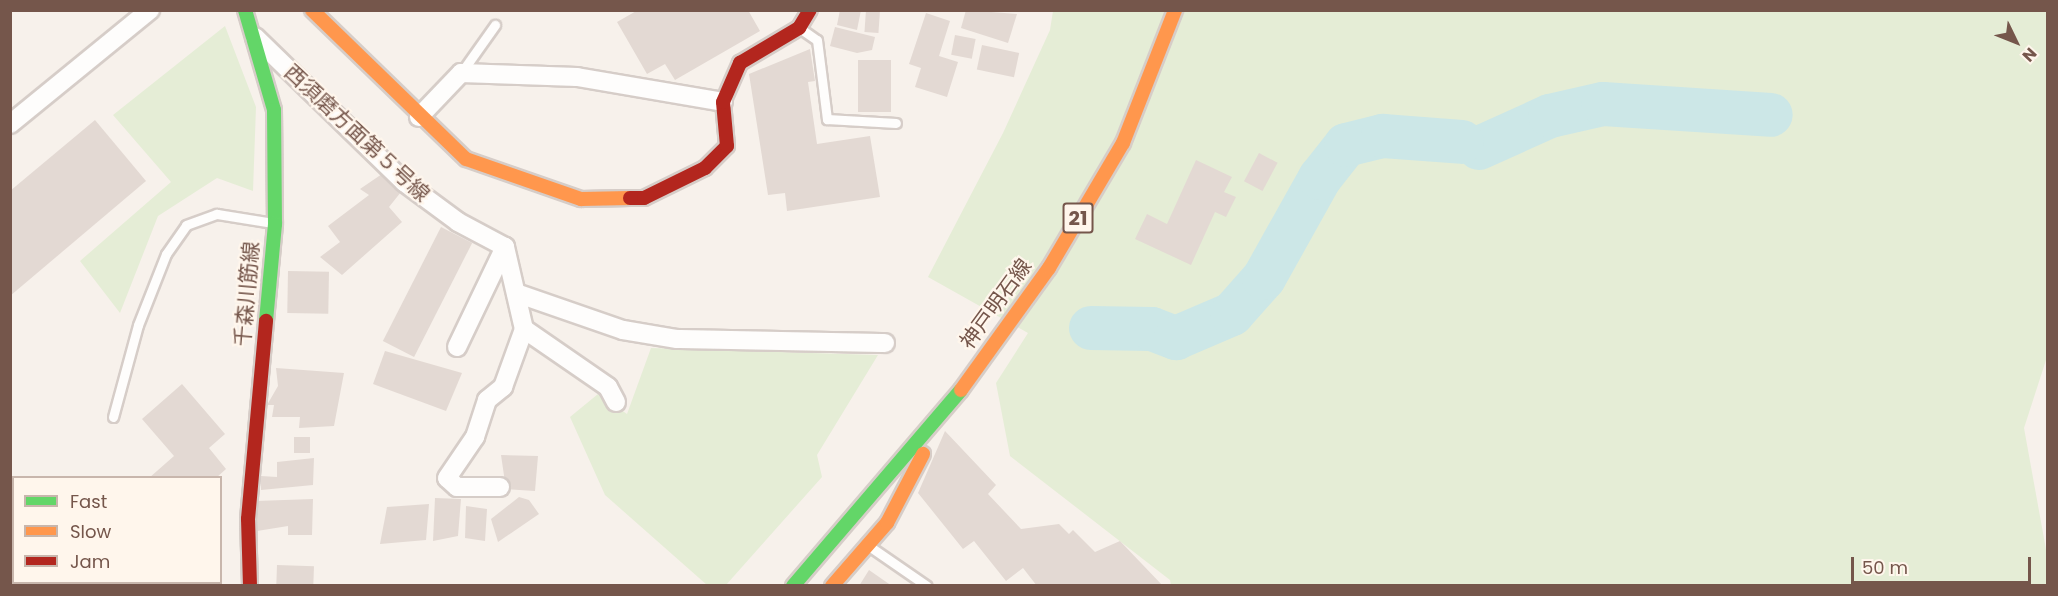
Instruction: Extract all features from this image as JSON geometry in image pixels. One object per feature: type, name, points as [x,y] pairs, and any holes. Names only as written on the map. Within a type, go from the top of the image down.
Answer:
[{"type":"street","points":[[10,124],[150,10]]},
{"type":"street","name":"千森川筋線","points":[[245,10],[255,37],[274,110],[275,224],[248,519],[250,585]]},
{"type":"street","points":[[312,10],[419,117],[466,159],[581,199],[644,198],[705,168],[728,146],[723,102],[740,63],[799,28],[810,10]]},
{"type":"street","name":"神戸明石線","points":[[793,585],[819,558],[948,407],[1048,268],[1123,143],[1175,10]]},
{"type":"street","name":"西須磨方面第５号線","points":[[255,37],[404,182],[458,222],[505,247]]},
{"type":"street","points":[[419,117],[462,73],[577,77],[723,102]]},
{"type":"street","points":[[500,487],[457,487],[447,478],[475,437],[488,400],[503,387],[524,329],[505,247]]},
{"type":"street","points":[[457,347],[505,247]]},
{"type":"street","points":[[516,293],[624,330],[677,339],[885,343]]},
{"type":"street","points":[[524,329],[608,387],[616,402]]},
{"type":"street","points":[[832,585],[887,523],[948,407]]},
{"type":"street","points":[[776,585],[819,558]]},
{"type":"lane","points":[[462,73],[495,25]]},
{"type":"lane","points":[[799,28],[817,40],[827,119],[896,123]]},
{"type":"lane","points":[[113,417],[138,325],[166,254],[186,225],[216,214],[275,224]]},
{"type":"lane","points":[[867,545],[927,585]]},
{"type":"green space","points":[[1053,11],[2047,11],[2047,357],[2024,428],[2047,555],[2047,585],[1171,585],[1170,580],[1010,456],[996,383],[1028,333],[928,277],[1003,133],[1050,30]]},
{"type":"green space","points":[[225,26],[256,107],[253,191],[217,178],[158,216],[120,313],[80,261],[171,182],[113,115]]},
{"type":"green space","points":[[651,348],[878,355],[817,455],[822,477],[726,585],[707,585],[605,495],[570,417],[598,394],[627,414]]},
{"type":"building","points":[[638,10],[748,10],[760,31],[675,80],[665,64],[647,74],[617,22]]},
{"type":"building","points":[[840,10],[861,10],[857,30],[837,25]]},
{"type":"building","points":[[866,10],[880,11],[878,33],[864,32]]},
{"type":"building","points":[[966,10],[1017,14],[1008,43],[961,28]]},
{"type":"building","points":[[926,13],[950,21],[939,56],[958,62],[947,97],[915,87],[921,68],[909,64]]},
{"type":"building","points":[[835,27],[875,37],[872,50],[857,53],[830,46]]},
{"type":"building","points":[[955,35],[976,39],[972,59],[951,55]]},
{"type":"building","points":[[982,45],[1019,53],[1014,77],[977,69]]},
{"type":"building","points":[[810,49],[815,81],[808,82],[817,144],[870,136],[880,197],[787,211],[785,193],[768,195],[749,74]]},
{"type":"building","points":[[858,60],[891,60],[891,112],[858,112]]},
{"type":"building","points":[[95,120],[146,181],[10,296],[10,191]]},
{"type":"building","points":[[1259,153],[1278,163],[1263,191],[1244,181]]},
{"type":"building","points":[[1196,160],[1232,177],[1224,192],[1236,197],[1226,217],[1215,212],[1191,265],[1135,239],[1147,214],[1167,224]]},
{"type":"building","points":[[382,174],[401,192],[389,207],[402,222],[342,275],[320,257],[340,242],[328,226],[369,195],[360,189]]},
{"type":"building","points":[[441,227],[472,243],[414,357],[383,341]]},
{"type":"building","points":[[288,271],[329,272],[328,314],[287,313]]},
{"type":"building","points":[[385,351],[462,373],[446,411],[373,384]]},
{"type":"building","points":[[276,368],[344,373],[334,426],[299,428],[300,417],[272,417],[274,405],[267,405],[278,386]]},
{"type":"building","points":[[182,384],[225,434],[209,448],[226,469],[218,476],[151,476],[174,456],[142,419]]},
{"type":"building","points":[[945,431],[996,485],[988,494],[1021,529],[1059,524],[1069,534],[1073,530],[1095,552],[1120,541],[1163,586],[1037,586],[1023,568],[1006,581],[974,541],[963,549],[918,493]]},
{"type":"building","points":[[294,437],[310,437],[310,453],[294,453]]},
{"type":"building","points":[[501,455],[538,456],[535,491],[506,489]]},
{"type":"building","points":[[314,458],[313,485],[261,490],[261,476],[277,477],[277,462]]},
{"type":"building","points":[[519,497],[529,500],[539,514],[498,542],[491,519]]},
{"type":"building","points":[[435,498],[461,499],[458,536],[433,541]]},
{"type":"building","points":[[313,499],[312,535],[288,535],[288,526],[257,531],[256,501]]},
{"type":"building","points":[[429,504],[426,540],[380,544],[387,507]]},
{"type":"building","points":[[466,506],[487,509],[485,541],[465,538]]},
{"type":"building","points":[[277,565],[314,566],[313,586],[276,586]]},
{"type":"building","points":[[869,570],[892,586],[859,586]]},
{"type":"building","points":[[12,584],[91,584],[14,586]]},
{"type":"waterway","points":[[1479,148],[1550,116],[1603,104],[1771,115]]},
{"type":"waterway","points":[[1091,328],[1152,329],[1176,338],[1232,314],[1264,278],[1320,178],[1346,145],[1383,136],[1462,142]]},
{"type":"traffic: fast","points":[[245,10],[274,110],[275,224],[266,321]]},
{"type":"traffic: fast","points":[[793,586],[961,390]]},
{"type":"traffic: slow","points":[[312,10],[466,159],[581,199],[630,198]]},
{"type":"traffic: slow","points":[[961,390],[1049,268],[1123,143],[1175,10]]},
{"type":"traffic: slow","points":[[832,586],[887,523],[923,454]]},
{"type":"traffic: jam","points":[[630,198],[644,198],[705,168],[727,146],[723,102],[740,63],[799,28],[810,10]]},
{"type":"traffic: jam","points":[[250,586],[248,519],[266,321]]}]
